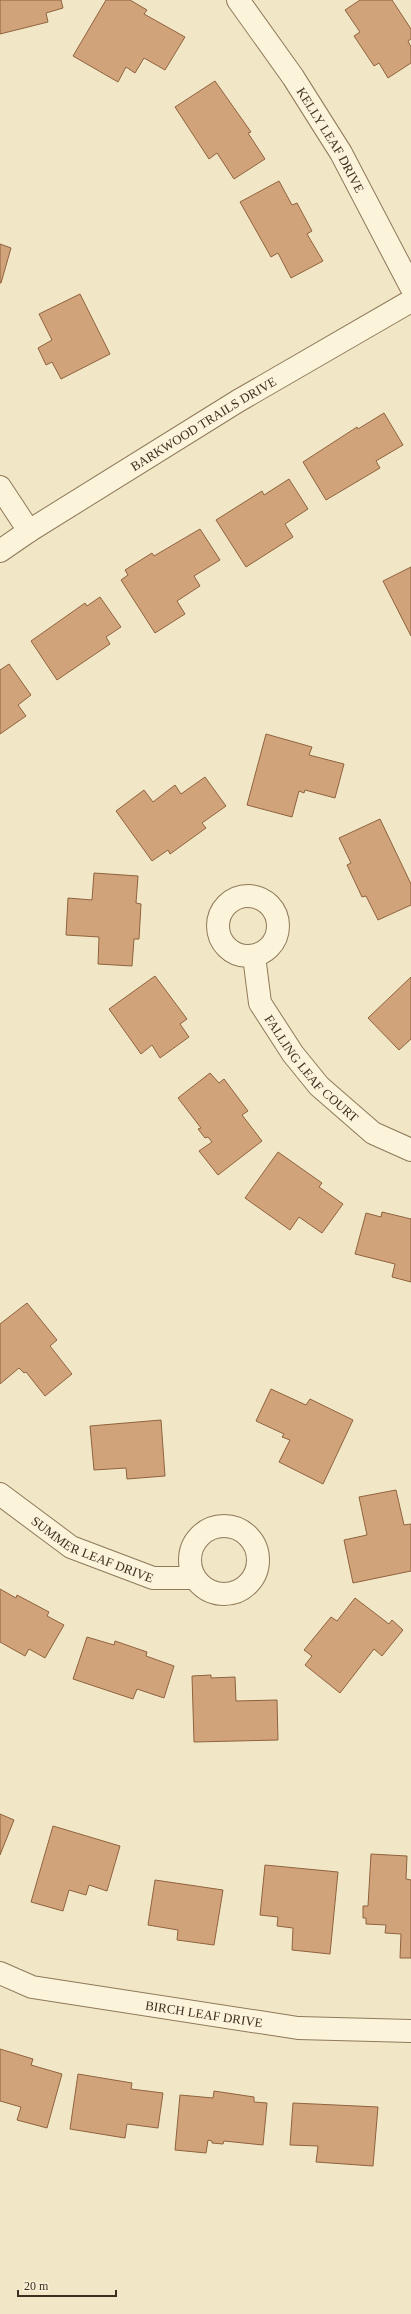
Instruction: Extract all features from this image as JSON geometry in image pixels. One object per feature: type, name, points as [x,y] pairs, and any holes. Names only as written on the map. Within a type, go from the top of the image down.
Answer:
[{"type":"street","name":"KELLY LEAF DRIVE","points":[[238,0],[293,78],[341,153],[411,287]]},
{"type":"street","name":"BARKWOOD TRAILS DRIVE","points":[[0,551],[29,531],[238,400],[411,301]]},
{"type":"street","points":[[0,487],[29,531]]},
{"type":"street","name":"FALLING LEAF COURT","points":[[254,956],[260,1003],[293,1054],[319,1086],[373,1133],[411,1150]]},
{"type":"street","name":"SUMMER LEAF DRIVE","points":[[0,1494],[71,1547],[153,1578],[194,1578]]},
{"type":"street","name":"BIRCH LEAF DRIVE","points":[[0,1973],[32,1987],[298,2028],[411,2031]]},
{"type":"building","points":[[0,0],[61,0],[63,8],[46,13],[48,22],[0,34]]},
{"type":"building","points":[[106,0],[130,0],[147,10],[144,14],[185,37],[165,70],[144,58],[135,73],[126,67],[118,82],[73,56]]},
{"type":"building","points":[[360,0],[392,0],[411,29],[411,39],[408,41],[411,47],[411,63],[388,78],[379,63],[374,66],[354,36],[360,32],[345,10]]},
{"type":"building","points":[[215,81],[251,132],[248,133],[265,159],[234,179],[217,153],[209,159],[175,107]]},
{"type":"building","points":[[279,181],[292,205],[297,203],[312,231],[307,234],[323,261],[291,278],[278,253],[271,257],[240,202]]},
{"type":"building","points":[[0,244],[11,248],[1,283],[0,283]]},
{"type":"building","points":[[80,294],[110,354],[61,379],[52,362],[46,365],[38,348],[52,340],[39,314]]},
{"type":"building","points":[[384,413],[403,445],[376,461],[380,468],[326,500],[303,462],[357,427],[358,429]]},
{"type":"building","points":[[289,479],[308,509],[285,524],[293,537],[246,567],[216,520],[262,491],[264,495]]},
{"type":"building","points":[[200,529],[220,560],[194,576],[200,586],[177,601],[185,614],[155,633],[121,580],[128,575],[125,570],[152,553],[154,556]]},
{"type":"building","points":[[411,567],[411,636],[383,581]]},
{"type":"building","points":[[100,597],[121,627],[106,637],[110,644],[57,680],[31,641],[85,603],[87,606]]},
{"type":"building","points":[[9,664],[31,695],[18,705],[26,716],[0,734],[0,670]]},
{"type":"building","points":[[266,734],[312,747],[309,755],[344,764],[335,798],[305,790],[304,793],[299,791],[292,817],[247,805]]},
{"type":"building","points":[[205,777],[226,806],[202,823],[206,828],[170,854],[168,850],[152,861],[116,811],[144,790],[153,802],[175,785],[181,794]]},
{"type":"building","points":[[380,819],[411,884],[411,905],[378,920],[366,896],[362,897],[347,865],[351,863],[339,838]]},
{"type":"building","points":[[94,873],[138,876],[136,903],[141,904],[139,939],[134,939],[132,966],[98,964],[99,937],[66,935],[68,898],[92,900]]},
{"type":"building","points":[[155,976],[187,1019],[180,1024],[189,1037],[160,1058],[152,1045],[141,1054],[109,1009]]},
{"type":"building","points":[[411,977],[411,1039],[399,1050],[368,1018]]},
{"type":"building","points":[[210,1073],[219,1083],[224,1079],[248,1111],[242,1115],[262,1141],[218,1175],[199,1151],[212,1142],[208,1137],[205,1138],[198,1129],[201,1128],[178,1098]]},
{"type":"building","points":[[278,1152],[322,1183],[319,1187],[343,1204],[322,1233],[299,1217],[290,1230],[245,1198]]},
{"type":"building","points":[[382,1212],[411,1219],[411,1282],[392,1277],[395,1264],[355,1254],[366,1213],[381,1217]]},
{"type":"building","points":[[27,1303],[57,1340],[50,1346],[72,1374],[45,1396],[26,1372],[24,1373],[19,1368],[0,1384],[0,1324]]},
{"type":"building","points":[[271,1389],[306,1405],[310,1399],[353,1420],[323,1484],[279,1462],[290,1440],[282,1437],[284,1434],[256,1421]]},
{"type":"building","points":[[161,1420],[165,1476],[127,1479],[126,1468],[94,1470],[90,1426]]},
{"type":"building","points":[[396,1490],[404,1525],[411,1524],[411,1571],[353,1583],[344,1540],[367,1535],[359,1497]]},
{"type":"building","points":[[0,1589],[16,1598],[17,1595],[49,1612],[47,1616],[64,1625],[45,1658],[29,1649],[25,1656],[0,1642]]},
{"type":"building","points":[[355,1598],[389,1624],[392,1620],[403,1630],[382,1656],[374,1649],[340,1693],[305,1665],[312,1656],[304,1650],[331,1617],[337,1621]]},
{"type":"building","points":[[87,1637],[114,1645],[115,1641],[147,1652],[146,1656],[174,1666],[164,1698],[137,1689],[133,1699],[73,1679]]},
{"type":"building","points":[[211,1675],[211,1678],[235,1677],[236,1701],[277,1700],[278,1740],[194,1742],[192,1676]]},
{"type":"building","points":[[0,1814],[14,1820],[0,1855]]},
{"type":"building","points":[[53,1826],[120,1846],[107,1891],[89,1885],[86,1895],[69,1890],[63,1911],[31,1902]]},
{"type":"building","points":[[371,1854],[407,1856],[406,1879],[411,1880],[411,1958],[400,1958],[401,1934],[385,1933],[386,1925],[366,1924],[366,1918],[363,1918],[363,1906],[368,1906]]},
{"type":"building","points":[[265,1865],[338,1872],[330,1954],[292,1950],[293,1928],[277,1926],[278,1917],[260,1915]]},
{"type":"building","points":[[155,1880],[223,1890],[214,1945],[177,1940],[178,1930],[148,1925]]},
{"type":"building","points":[[0,2049],[33,2059],[31,2065],[62,2074],[47,2128],[17,2120],[21,2107],[0,2101]]},
{"type":"building","points":[[78,2074],[132,2083],[131,2089],[163,2093],[158,2128],[127,2124],[125,2138],[70,2129]]},
{"type":"building","points":[[214,2091],[254,2097],[254,2102],[267,2103],[263,2145],[224,2141],[223,2144],[212,2143],[212,2141],[208,2140],[206,2153],[175,2150],[180,2095],[213,2098]]},
{"type":"building","points":[[293,2103],[378,2107],[373,2166],[316,2162],[318,2146],[290,2145]]}]
